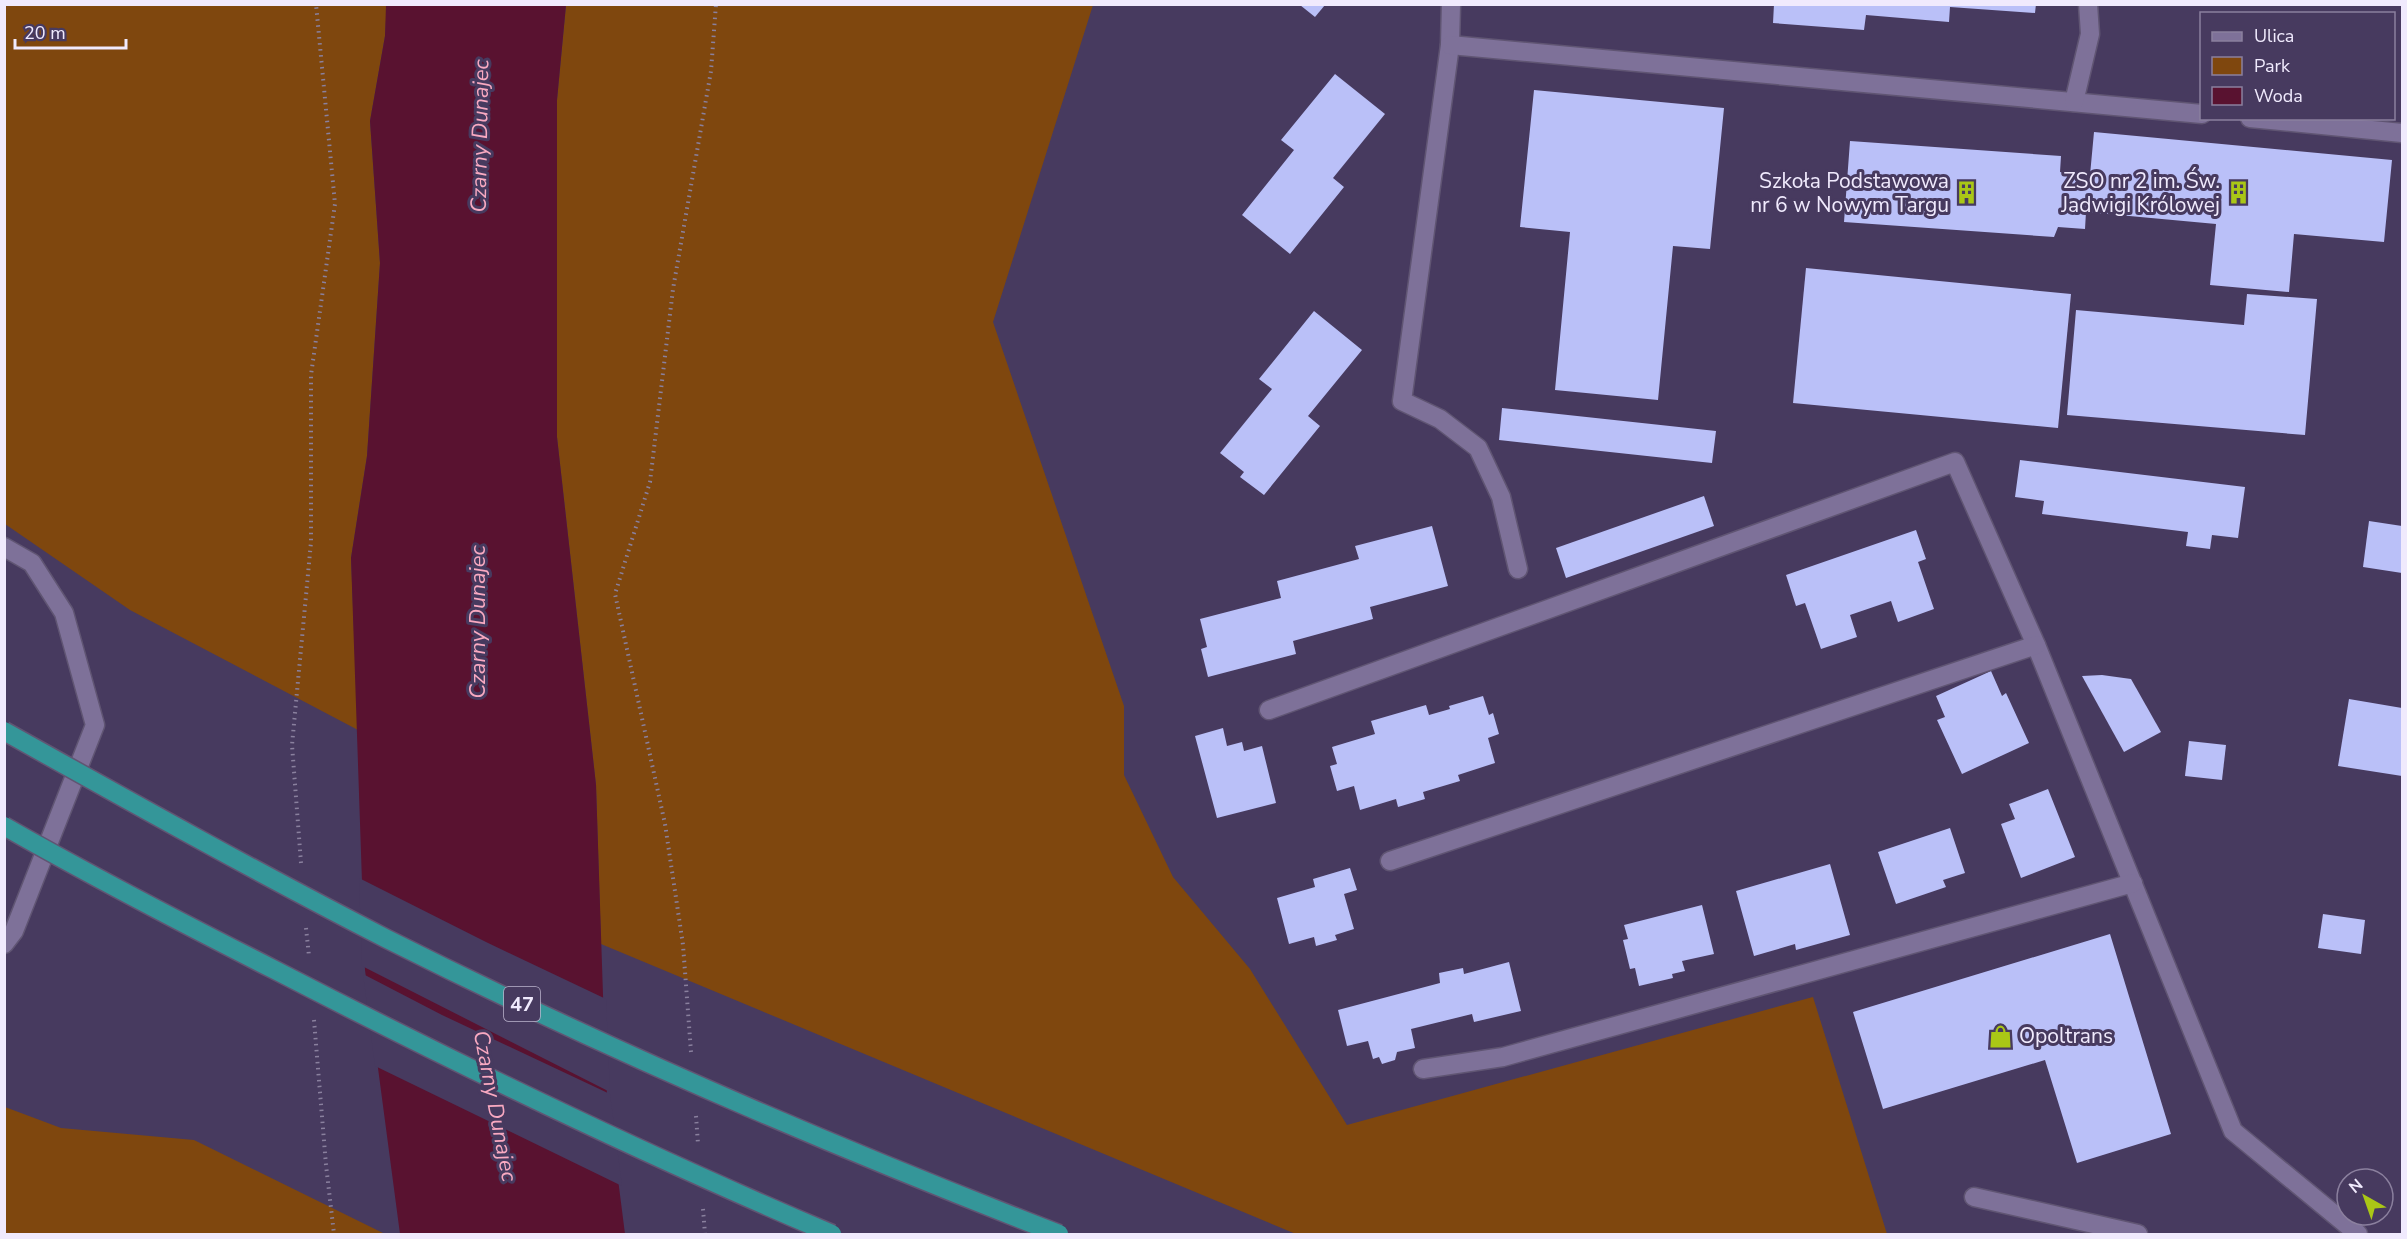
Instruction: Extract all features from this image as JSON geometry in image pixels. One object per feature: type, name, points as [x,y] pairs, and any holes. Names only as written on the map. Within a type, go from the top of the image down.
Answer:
[{"type":"main road","name":"47","points":[[4,731],[263,875],[534,1011],[740,1104],[921,1181],[1059,1234]]},
{"type":"main road","points":[[4,826],[348,1008],[558,1110],[832,1234]]},
{"type":"street","points":[[1451,4],[1450,45],[1402,401],[1440,419],[1478,448],[1502,497],[1518,569]]},
{"type":"street","points":[[2074,102],[2090,34],[2088,4]]},
{"type":"street","points":[[1450,45],[2200,114]]},
{"type":"street","points":[[2270,120],[2403,133]]},
{"type":"street","points":[[1269,710],[1955,462],[2036,645],[2233,1131],[2358,1234]]},
{"type":"street","points":[[4,547],[32,563],[64,613],[95,725],[14,931],[4,944]]},
{"type":"street","points":[[1390,861],[2036,645]]},
{"type":"street","points":[[1423,1069],[1503,1057],[2133,883]]},
{"type":"street","points":[[1974,1197],[2138,1234]]},
{"type":"path","points":[[302,873],[292,745],[311,542],[311,375],[335,204],[316,4]]},
{"type":"path","points":[[691,1061],[682,945],[665,824],[615,594],[650,482],[673,289],[711,70],[716,4]]},
{"type":"path","points":[[306,920],[310,967]]},
{"type":"path","points":[[313,1013],[334,1234]]},
{"type":"path","points":[[695,1107],[699,1154]]},
{"type":"path","points":[[702,1200],[705,1234]]},
{"type":"green space","points":[[4,5],[387,5],[385,36],[370,121],[380,263],[367,456],[351,558],[358,730],[130,610],[5,524]]},
{"type":"green space","points":[[566,5],[1093,5],[993,322],[1124,706],[1124,775],[1173,877],[1250,969],[1347,1125],[1813,997],[1887,1234],[1296,1234],[601,944],[596,785],[557,437],[557,100]]},
{"type":"green space","points":[[5,1107],[61,1128],[194,1140],[385,1234],[5,1234]]},
{"type":"water","name":"Czarny Dunajec","points":[[386,5],[566,5],[557,100],[557,437],[596,785],[606,1085],[625,1234],[400,1234],[365,970],[351,558],[367,456],[380,263],[370,121],[385,36]]},
{"type":"pier","points":[[359,878],[606,999],[610,1092],[362,966]]},
{"type":"pier","points":[[363,974],[442,1015],[610,1094],[622,1186],[375,1066]]},
{"type":"building","points":[[1774,4],[2036,4],[2035,13],[1950,7],[1949,22],[1866,15],[1864,30],[1773,23]]},
{"type":"building","points":[[1300,5],[1325,5],[1315,17]]},
{"type":"building","points":[[1335,74],[1385,114],[1333,178],[1344,187],[1290,254],[1242,215],[1294,150],[1281,140]]},
{"type":"building","points":[[1534,90],[1724,108],[1710,249],[1673,246],[1658,400],[1555,390],[1570,232],[1520,227]]},
{"type":"building","name":"ZSO nr 2 im. Św. Jadwigi Królowej","points":[[2094,132],[2392,160],[2384,242],[2294,234],[2289,292],[2210,285],[2216,224],[2086,212],[2085,229],[2058,227],[2054,237],[1844,222],[1850,141],[2061,156],[2060,172],[2090,175]]},
{"type":"building","points":[[1806,268],[2071,294],[2058,428],[1793,403]]},
{"type":"building","points":[[2247,294],[2317,299],[2305,435],[2067,415],[2076,310],[2244,325]]},
{"type":"building","points":[[1314,311],[1362,350],[1308,416],[1320,426],[1264,495],[1240,477],[1244,472],[1220,453],[1272,389],[1259,379]]},
{"type":"building","points":[[1502,408],[1716,431],[1712,463],[1499,440]]},
{"type":"building","points":[[2020,460],[2245,487],[2238,538],[2212,535],[2210,549],[2186,546],[2188,532],[2042,514],[2044,501],[2015,497]]},
{"type":"building","points":[[1704,496],[1714,526],[1566,578],[1556,548]]},
{"type":"building","points":[[2369,521],[2402,526],[2402,573],[2363,567]]},
{"type":"building","points":[[1432,526],[1448,586],[1370,607],[1373,619],[1293,641],[1296,654],[1208,677],[1201,649],[1207,647],[1200,619],[1281,598],[1277,581],[1359,559],[1355,546]]},
{"type":"building","points":[[1916,530],[1926,559],[1918,562],[1934,609],[1898,622],[1891,601],[1850,615],[1857,637],[1821,649],[1805,603],[1796,606],[1786,575]]},
{"type":"building","points":[[1991,671],[2002,696],[2006,693],[2029,743],[1962,774],[1937,720],[1945,717],[1936,696]]},
{"type":"building","points":[[2102,675],[2131,679],[2161,732],[2124,752],[2082,676]]},
{"type":"building","points":[[1483,696],[1489,715],[1493,713],[1499,734],[1488,738],[1495,763],[1458,775],[1460,781],[1423,792],[1425,799],[1398,807],[1396,799],[1360,810],[1354,786],[1337,791],[1330,766],[1337,764],[1332,747],[1375,734],[1371,721],[1426,705],[1429,715],[1450,709],[1449,706]]},
{"type":"building","points":[[2349,699],[2402,708],[2402,776],[2338,766]]},
{"type":"building","points":[[1223,728],[1227,746],[1242,742],[1244,751],[1262,746],[1276,803],[1217,818],[1195,736]]},
{"type":"building","points":[[2189,741],[2226,745],[2222,780],[2185,776]]},
{"type":"building","points":[[2048,789],[2075,857],[2021,878],[2001,824],[2015,819],[2009,804]]},
{"type":"building","points":[[1950,828],[1965,873],[1943,880],[1946,887],[1896,904],[1878,852]]},
{"type":"building","points":[[1830,864],[1850,935],[1796,950],[1795,944],[1754,956],[1736,891]]},
{"type":"building","points":[[1350,868],[1357,890],[1344,894],[1354,929],[1335,935],[1337,940],[1316,946],[1314,937],[1289,944],[1277,898],[1315,887],[1313,879]]},
{"type":"building","points":[[1702,905],[1714,954],[1682,961],[1685,971],[1672,974],[1673,978],[1639,986],[1635,968],[1630,969],[1623,940],[1628,939],[1624,925]]},
{"type":"building","points":[[2323,914],[2365,920],[2361,954],[2318,948]]},
{"type":"building","name":"Opoltrans","points":[[2110,934],[2171,1134],[2077,1163],[2045,1060],[1883,1109],[1853,1012]]},
{"type":"building","points":[[1509,962],[1521,1011],[1474,1022],[1472,1014],[1411,1029],[1415,1048],[1397,1052],[1395,1060],[1382,1064],[1379,1057],[1373,1059],[1368,1041],[1347,1046],[1338,1010],[1440,983],[1439,973],[1463,968],[1464,974]]},
{"type":"place","name":"Szkoła Podstawowa nr 6 w Nowym Targu","points":[[1967,193]]},
{"type":"place","name":"ZSO nr 2 im. Św. Jadwigi Królowej","points":[[2238,193]]},
{"type":"place","name":"Opoltrans","points":[[2001,1036]]}]
